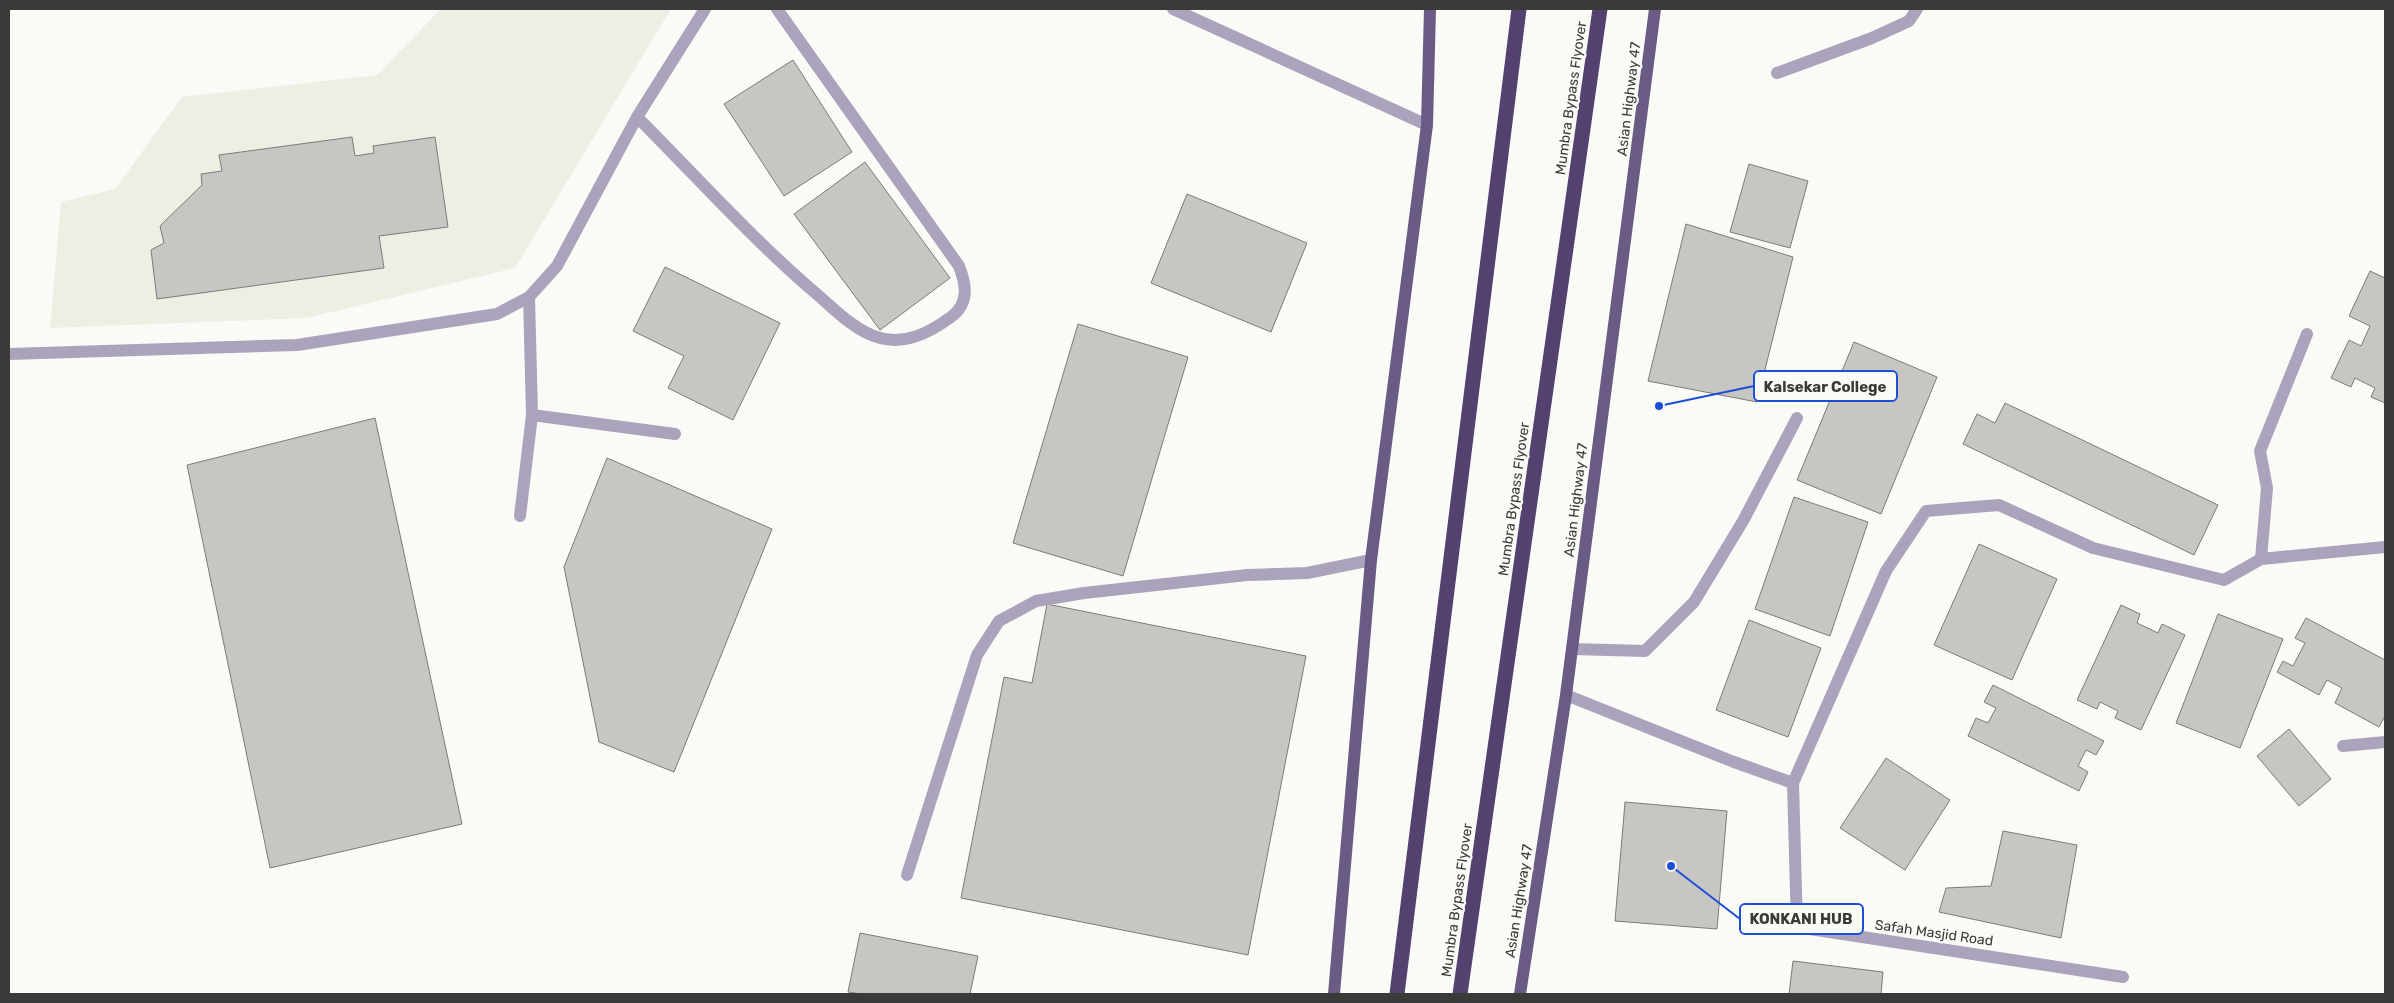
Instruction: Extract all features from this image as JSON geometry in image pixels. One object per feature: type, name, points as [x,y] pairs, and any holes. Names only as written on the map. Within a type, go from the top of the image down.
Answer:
[{"type":"highway","points":[[1397,994],[1519,9]]},
{"type":"highway","name":"Mumbra Bypass Flyover","points":[[1460,994],[1600,9]]},
{"type":"main road","points":[[1334,994],[1371,560],[1427,125],[1430,9]]},
{"type":"main road","name":"Asian Highway 47","points":[[1520,994],[1566,695],[1655,9]]},
{"type":"street","points":[[9,354],[297,345],[497,314],[529,297],[556,266],[637,117],[704,9]]},
{"type":"street","points":[[637,117],[792,273],[842,316],[874,336],[895,340],[915,338],[932,332],[956,313],[965,298],[966,285],[959,266],[777,9]]},
{"type":"street","points":[[1173,9],[1427,125]]},
{"type":"street","points":[[1777,73],[1872,38],[1909,21],[1917,9]]},
{"type":"street","points":[[520,516],[532,415],[529,297]]},
{"type":"street","points":[[2260,559],[2267,488],[2260,451],[2307,334]]},
{"type":"street","points":[[532,415],[675,434]]},
{"type":"street","points":[[1572,649],[1645,651],[1661,637],[1694,602],[1742,521],[1797,418]]},
{"type":"street","points":[[1566,695],[1734,762],[1793,783],[1886,571],[1926,511],[1999,505],[2093,548],[2224,580],[2260,559],[2385,547]]},
{"type":"street","points":[[907,876],[977,655],[999,621],[1036,601],[1084,593],[1247,575],[1307,573],[1371,560]]},
{"type":"street","points":[[2343,746],[2385,742]]},
{"type":"street","name":"Safah Masjid Road","points":[[1793,783],[1797,928],[2123,977]]},
{"type":"shaded area","points":[[441,9],[671,9],[515,268],[307,318],[50,328],[61,202],[115,189],[182,97],[377,75]]},
{"type":"building","points":[[793,60],[852,152],[784,196],[724,104]]},
{"type":"building","points":[[352,137],[355,156],[374,153],[373,146],[435,137],[448,227],[379,236],[384,268],[157,299],[151,250],[164,243],[160,226],[202,185],[201,174],[222,171],[219,155]]},
{"type":"building","points":[[865,162],[950,278],[880,330],[794,214]]},
{"type":"building","points":[[1749,164],[1808,181],[1790,248],[1730,232]]},
{"type":"building","points":[[1187,194],[1307,243],[1271,332],[1151,283]]},
{"type":"building","points":[[1686,224],[1793,257],[1757,402],[1648,381]]},
{"type":"building","points":[[665,267],[780,323],[733,420],[668,388],[684,356],[633,331]]},
{"type":"building","points":[[2370,271],[2385,278],[2385,403],[2371,397],[2375,388],[2355,378],[2351,387],[2331,378],[2349,340],[2361,346],[2370,326],[2349,316]]},
{"type":"building","points":[[1078,324],[1188,357],[1123,576],[1013,543]]},
{"type":"building","points":[[1854,342],[1937,377],[1881,514],[1797,480]]},
{"type":"building","points":[[2005,403],[2218,505],[2194,555],[1963,444],[1977,414],[1995,423]]},
{"type":"building","points":[[375,418],[462,824],[270,868],[187,465]]},
{"type":"building","points":[[607,458],[772,529],[674,772],[599,742],[564,567]]},
{"type":"building","points":[[1794,497],[1868,522],[1830,636],[1755,609]]},
{"type":"building","points":[[1979,544],[2057,579],[2012,680],[1934,645]]},
{"type":"building","points":[[1047,604],[1306,656],[1248,955],[961,898],[1004,677],[1032,683]]},
{"type":"building","points":[[2121,605],[2140,614],[2137,623],[2158,633],[2162,624],[2185,635],[2141,730],[2115,718],[2118,711],[2100,702],[2097,709],[2077,700]]},
{"type":"building","points":[[2218,614],[2283,639],[2240,748],[2176,723]]},
{"type":"building","points":[[2306,618],[2385,660],[2385,716],[2379,727],[2335,703],[2342,688],[2327,680],[2319,695],[2277,672],[2283,661],[2293,666],[2305,643],[2295,638]]},
{"type":"building","points":[[1749,620],[1821,648],[1788,737],[1716,710]]},
{"type":"building","points":[[1993,685],[2104,741],[2096,755],[2086,750],[2078,766],[2088,772],[2079,791],[1968,736],[1976,718],[1988,723],[1996,708],[1984,702]]},
{"type":"building","points":[[2289,729],[2331,779],[2299,806],[2257,756]]},
{"type":"building","points":[[1886,758],[1950,800],[1905,870],[1840,828]]},
{"type":"building","points":[[1625,802],[1727,811],[1717,929],[1615,921]]},
{"type":"building","points":[[2003,831],[2077,845],[2061,938],[1939,912],[1946,888],[1991,886]]},
{"type":"building","points":[[860,933],[978,956],[970,994],[861,994],[848,992]]},
{"type":"building","points":[[1793,961],[1883,972],[1881,994],[1789,994]]},
{"type":"place","name":"Kalsekar College","points":[[1659,406]]},
{"type":"place","name":"KONKANI HUB","points":[[1671,866]]}]
